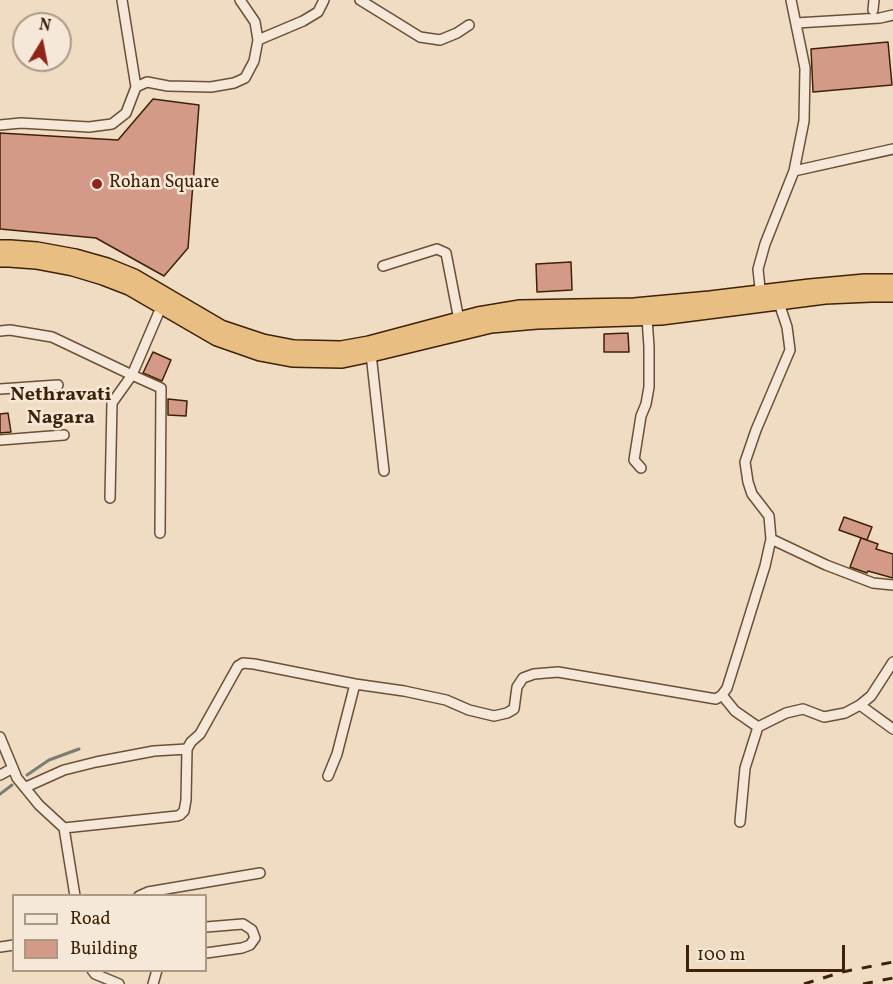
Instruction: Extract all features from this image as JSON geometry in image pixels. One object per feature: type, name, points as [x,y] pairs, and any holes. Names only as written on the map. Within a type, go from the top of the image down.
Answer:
[{"type":"highway","points":[[0,248],[37,250],[107,266],[134,277],[221,327],[263,342],[294,348],[341,349],[369,344],[478,315],[520,308],[634,306],[761,299],[779,303],[825,297],[893,294]]},
{"type":"highway","points":[[0,259],[36,261],[104,277],[162,305],[217,338],[260,352],[292,359],[320,360],[342,360],[491,325],[537,321],[647,318],[761,299],[810,287],[893,282]]},
{"type":"street","points":[[0,125],[21,123],[89,128],[112,124],[126,113],[136,87],[122,0]]},
{"type":"street","points":[[136,87],[147,82],[168,87],[211,87],[234,83],[245,78],[254,61],[258,40],[255,22],[240,0]]},
{"type":"street","points":[[258,40],[303,21],[318,12],[324,0]]},
{"type":"street","points":[[360,0],[420,37],[440,40],[469,25]]},
{"type":"street","points":[[761,299],[758,269],[765,244],[794,171],[804,121],[805,68],[791,0]]},
{"type":"street","points":[[796,23],[880,18],[893,15]]},
{"type":"street","points":[[794,171],[893,149]]},
{"type":"street","points":[[383,266],[437,249],[446,253],[459,320]]},
{"type":"street","points":[[64,828],[180,815],[184,811],[186,800],[187,749],[200,734],[238,666],[243,663],[404,691],[446,700],[469,710],[494,716],[514,709],[517,687],[523,678],[534,674],[558,672],[716,699],[722,695],[727,688],[738,653],[771,539],[769,516],[753,494],[748,482],[745,462],[790,350],[787,327],[779,303]]},
{"type":"street","points":[[110,498],[112,403],[132,375],[162,305]]},
{"type":"street","points":[[641,468],[634,460],[641,416],[649,387],[650,347],[647,318]]},
{"type":"street","points":[[0,331],[10,330],[52,337],[160,388],[160,533]]},
{"type":"street","points":[[371,354],[384,471]]},
{"type":"street","points":[[0,389],[58,385]]},
{"type":"street","points":[[0,440],[64,435]]},
{"type":"street","points":[[771,539],[826,565],[873,583],[893,585]]},
{"type":"street","points":[[740,822],[745,768],[758,727],[786,712],[802,709],[825,717],[845,713],[871,696],[893,662]]},
{"type":"street","points":[[328,776],[337,754],[355,684]]},
{"type":"street","points":[[722,695],[735,711],[758,727]]},
{"type":"street","points":[[860,705],[893,729]]},
{"type":"street","points":[[0,737],[17,778],[64,828],[75,894]]},
{"type":"street","points":[[26,787],[64,770],[96,762],[154,751],[187,749]]},
{"type":"street","points":[[0,775],[13,768]]},
{"type":"street","points":[[144,894],[261,873]]},
{"type":"street","points":[[207,927],[243,924],[252,930],[255,938],[250,945],[242,948],[207,952]]},
{"type":"street","points":[[88,984],[94,972],[119,984]]},
{"type":"building","points":[[888,42],[892,85],[813,92],[811,49]]},
{"type":"building","name":"Rohan Square","points":[[153,99],[199,105],[188,248],[164,276],[96,238],[0,229],[0,133],[118,140]]},
{"type":"building","points":[[571,262],[572,290],[537,292],[536,264]]},
{"type":"building","points":[[628,333],[629,352],[604,352],[604,334]]},
{"type":"building","points":[[153,352],[171,360],[162,381],[143,373]]},
{"type":"building","points":[[168,399],[187,401],[186,416],[168,415]]},
{"type":"building","points":[[8,413],[11,432],[0,433],[0,414]]},
{"type":"building","points":[[844,517],[872,527],[867,540],[839,530]]},
{"type":"building","points":[[861,538],[878,544],[876,549],[893,554],[893,578],[850,567]]},
{"type":"waterway","points":[[27,775],[49,760],[79,749]]},
{"type":"waterway","points":[[0,794],[12,785]]},
{"type":"railway","points":[[804,984],[842,972],[893,962]]},
{"type":"railway","points":[[863,984],[893,978]]},
{"type":"place","name":"Rohan Square","points":[[97,184]]},
{"type":"district","name":"Nethravati Nagara","points":[[61,408]]}]
